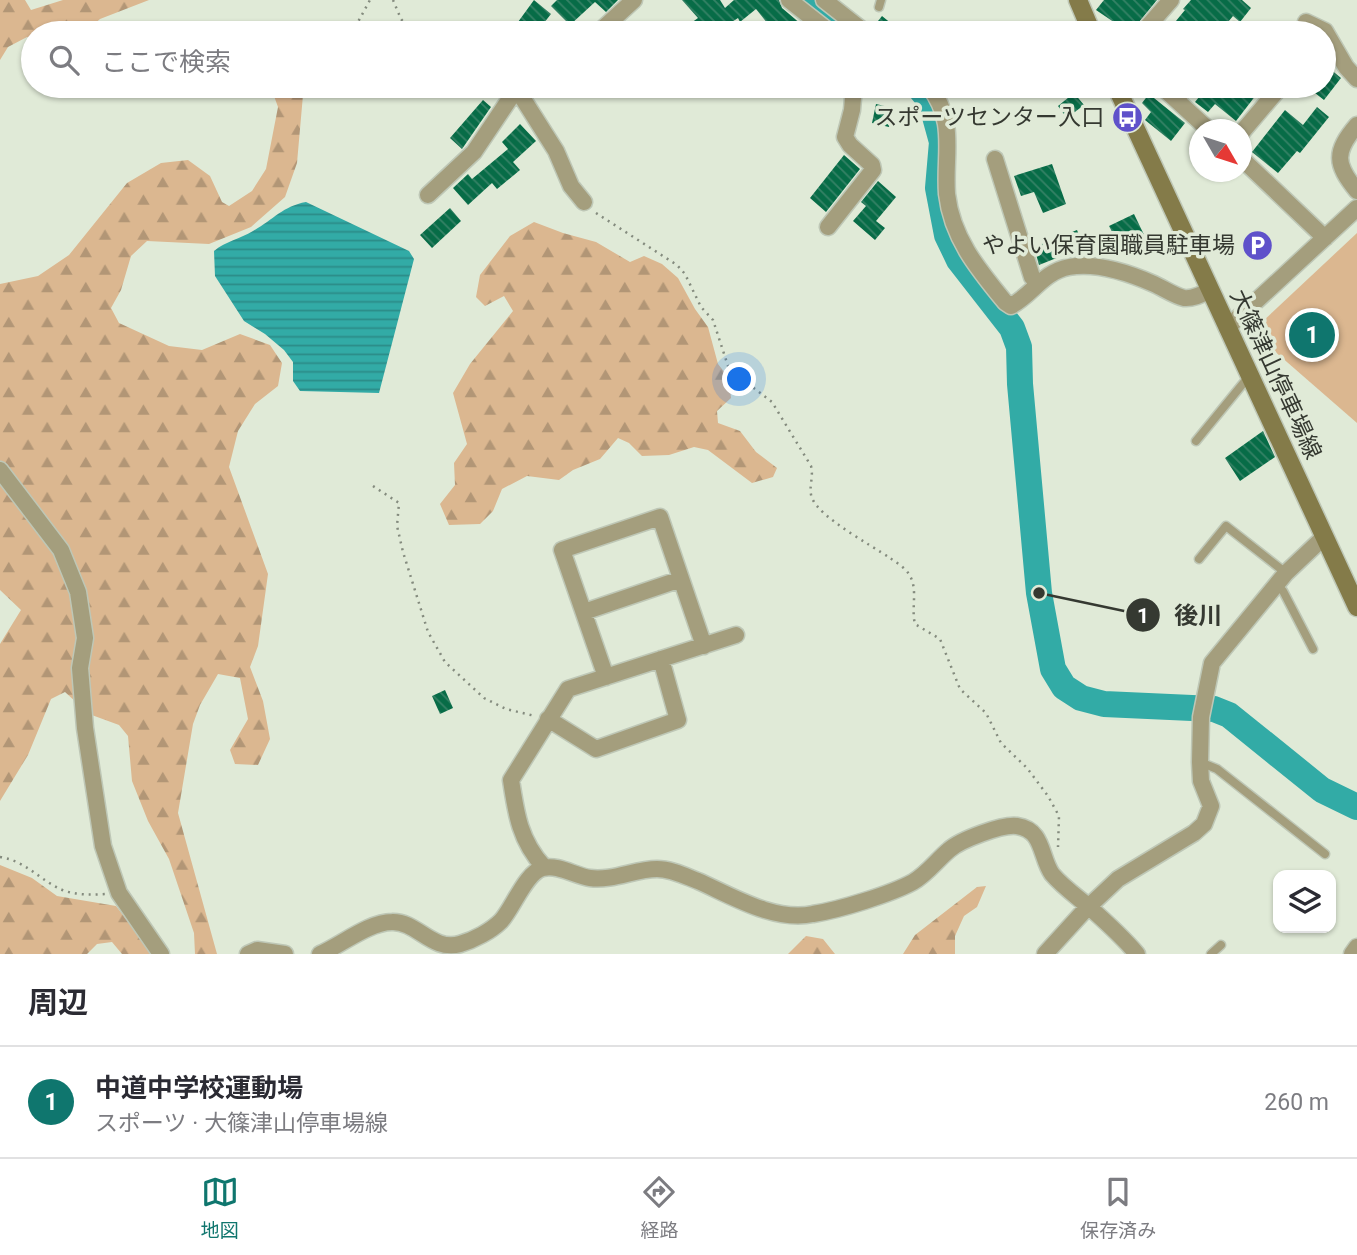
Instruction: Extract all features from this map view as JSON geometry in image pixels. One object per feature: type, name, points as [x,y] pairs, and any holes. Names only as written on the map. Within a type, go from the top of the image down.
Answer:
[{"type":"main road","points":[[1079,0],[1090,21]]},
{"type":"main road","name":"大篠津山停車場線","points":[[1122,98],[1357,607]]},
{"type":"street","points":[[611,21],[634,0]]},
{"type":"street","points":[[789,0],[816,21]]},
{"type":"street","points":[[824,0],[851,21]]},
{"type":"street","points":[[1153,21],[1171,0]]},
{"type":"street","points":[[1336,49],[1357,79]]},
{"type":"street","points":[[428,195],[474,152],[510,98]]},
{"type":"street","points":[[527,98],[556,150],[571,186],[584,201]]},
{"type":"street","points":[[828,227],[873,170],[872,164],[850,145],[845,137],[853,98]]},
{"type":"street","points":[[936,98],[947,122],[947,196],[952,220],[961,242],[1005,302],[1011,306],[1020,301],[1037,283],[1054,271],[1086,265],[1138,277],[1185,298],[1199,296],[1210,290]]},
{"type":"street","points":[[1252,119],[1271,98]]},
{"type":"street","points":[[1175,99],[1197,119]]},
{"type":"street","points":[[1357,125],[1342,143],[1340,164],[1357,191]]},
{"type":"street","points":[[995,159],[1032,277],[1037,283]]},
{"type":"street","points":[[1252,169],[1325,238]]},
{"type":"street","points":[[1227,328],[1357,208]]},
{"type":"street","points":[[0,470],[61,550],[78,592],[85,638],[80,668],[93,791],[103,846],[118,893],[161,954]]},
{"type":"street","points":[[606,677],[562,550],[660,517],[704,646]]},
{"type":"street","points":[[1045,954],[1118,879],[1194,833],[1204,824],[1211,806],[1201,781],[1200,717],[1212,663],[1281,579],[1324,537]]},
{"type":"street","points":[[583,612],[681,579]]},
{"type":"street","points":[[544,867],[527,846],[517,818],[511,780],[568,689],[736,635]]},
{"type":"street","points":[[548,719],[596,749],[678,720],[661,659]]},
{"type":"street","points":[[320,954],[377,925],[393,921],[408,926],[429,940],[447,946],[460,944],[499,922],[521,890],[536,872],[544,867],[589,878],[658,869],[676,872],[763,909],[789,915],[811,915],[890,892],[914,881],[955,845],[998,828],[1016,826],[1027,829],[1037,837],[1053,874],[1136,954]]},
{"type":"street","points":[[1352,954],[1357,947]]},
{"type":"street","points":[[248,954],[257,950],[285,954]]},
{"type":"lane","points":[[1196,441],[1250,375]]},
{"type":"lane","points":[[1199,559],[1226,526],[1281,579],[1283,591],[1313,649]]},
{"type":"lane","points":[[1200,762],[1217,769],[1325,854]]},
{"type":"lane","points":[[1211,954],[1221,945]]},
{"type":"path","points":[[359,21],[370,0]]},
{"type":"path","points":[[393,0],[403,21]]},
{"type":"path","points":[[584,201],[599,215],[677,265],[685,274],[701,307],[713,320],[729,369],[772,402],[811,466],[813,472],[810,493],[813,502],[841,527],[897,563],[911,577],[915,624],[940,639],[960,689],[986,713],[1001,743],[1027,768],[1059,816],[1059,843],[1053,874]]},
{"type":"path","points":[[373,486],[399,503],[397,526],[403,552],[428,632],[445,662],[484,698],[506,709],[548,719]]},
{"type":"path","points":[[0,857],[14,859],[64,890],[80,895],[118,893]]},
{"type":"green space","points":[[0,0],[25,0],[31,10],[63,0],[149,0],[98,21],[21,21],[21,40],[8,47],[0,60]]},
{"type":"green space","points":[[275,98],[303,98],[297,163],[285,197],[251,227],[209,244],[147,241],[131,256],[121,290],[111,308],[119,323],[169,346],[202,350],[240,334],[270,345],[282,363],[278,386],[255,404],[238,431],[229,467],[268,574],[258,646],[250,667],[263,701],[270,739],[258,765],[235,764],[230,750],[248,719],[240,678],[218,674],[200,705],[193,724],[178,813],[217,954],[195,954],[194,933],[169,859],[148,821],[132,781],[128,736],[119,725],[89,714],[65,692],[51,699],[28,755],[0,801],[0,644],[21,610],[0,590],[0,284],[38,276],[69,255],[127,183],[161,163],[188,160],[210,176],[222,202],[229,206],[252,191],[266,169],[278,107]]},
{"type":"green space","points":[[534,222],[596,242],[630,262],[644,256],[662,264],[678,278],[708,327],[718,364],[729,378],[731,398],[717,411],[718,423],[740,431],[756,452],[777,468],[773,477],[752,483],[708,450],[694,447],[669,455],[642,456],[629,443],[618,438],[600,459],[573,470],[559,480],[527,476],[502,489],[493,511],[480,524],[449,525],[440,504],[455,485],[454,463],[467,444],[453,393],[470,364],[513,311],[504,296],[485,306],[476,297],[480,275],[510,236]]},
{"type":"green space","points":[[1357,233],[1357,423],[1272,349],[1262,322]]},
{"type":"green space","points":[[0,865],[32,878],[57,896],[116,906],[153,954],[122,954],[112,942],[97,944],[87,954],[0,954]]},
{"type":"green space","points":[[986,886],[977,907],[964,916],[955,936],[955,954],[903,954],[915,935],[977,887]]},
{"type":"green space","points":[[806,936],[823,939],[835,954],[788,954]]},
{"type":"water","points":[[306,202],[409,251],[414,259],[379,393],[300,391],[293,381],[293,362],[284,350],[265,334],[244,321],[215,276],[214,251],[253,231],[284,210]]},
{"type":"building","points":[[534,0],[551,14],[545,21],[519,21]]},
{"type":"building","points":[[557,0],[618,0],[606,12],[595,2],[574,21],[566,21],[551,6]]},
{"type":"building","points":[[682,0],[720,0],[725,8],[734,0],[779,0],[782,8],[797,21],[766,21],[756,9],[741,21],[738,18],[733,21],[694,21],[698,18]]},
{"type":"building","points":[[1104,0],[1157,0],[1140,21],[1112,21],[1096,10]]},
{"type":"building","points":[[1191,0],[1242,0],[1251,8],[1241,21],[1233,16],[1229,21],[1176,21],[1185,10],[1183,9]]},
{"type":"building","points":[[1068,98],[1078,98],[1084,105],[1067,118],[1058,106]]},
{"type":"building","points":[[1146,98],[1154,98],[1185,123],[1171,141],[1145,120],[1151,112],[1142,103]]},
{"type":"building","points":[[1198,98],[1254,98],[1238,119],[1234,119],[1215,104],[1208,112],[1195,102]]},
{"type":"building","points":[[483,100],[491,107],[462,149],[450,138]]},
{"type":"building","points":[[876,104],[893,108],[889,127],[872,123]]},
{"type":"building","points":[[1317,107],[1329,117],[1300,153],[1297,151],[1278,173],[1252,152],[1285,110],[1303,125]]},
{"type":"building","points":[[520,124],[536,141],[513,162],[520,170],[497,189],[492,183],[468,205],[453,188],[468,174],[472,179],[508,149],[502,142]]},
{"type":"building","points":[[844,155],[860,169],[826,212],[810,198]]},
{"type":"building","points":[[1052,164],[1066,204],[1043,213],[1034,192],[1021,196],[1014,176]]},
{"type":"building","points":[[878,181],[896,197],[876,221],[885,228],[875,240],[853,221],[866,206],[861,202]]},
{"type":"building","points":[[450,208],[461,221],[432,248],[420,235]]},
{"type":"building","points":[[1134,214],[1148,243],[1124,255],[1109,226]]},
{"type":"building","points":[[1077,230],[1084,247],[1039,265],[1034,247]]},
{"type":"building","points":[[1263,431],[1275,457],[1240,481],[1225,458]]},
{"type":"building","points":[[445,690],[453,708],[440,714],[432,696]]},
{"type":"waterway","points":[[809,0],[836,21]]},
{"type":"waterway","points":[[928,98],[942,142],[938,188],[947,235],[959,260],[1012,328],[1019,347],[1039,593],[1053,669],[1064,687],[1081,698],[1104,704],[1214,709],[1229,715],[1322,790],[1357,807]]},
{"type":"place","name":"スポーツセンター入口","points":[[1127,117]]},
{"type":"place","name":"やよい保育園職員駐車場","points":[[1258,245]]},
{"type":"place","name":"中道中学校運動場","points":[[1312,335]]},
{"type":"place","name":"後川","points":[[1039,593]]}]
